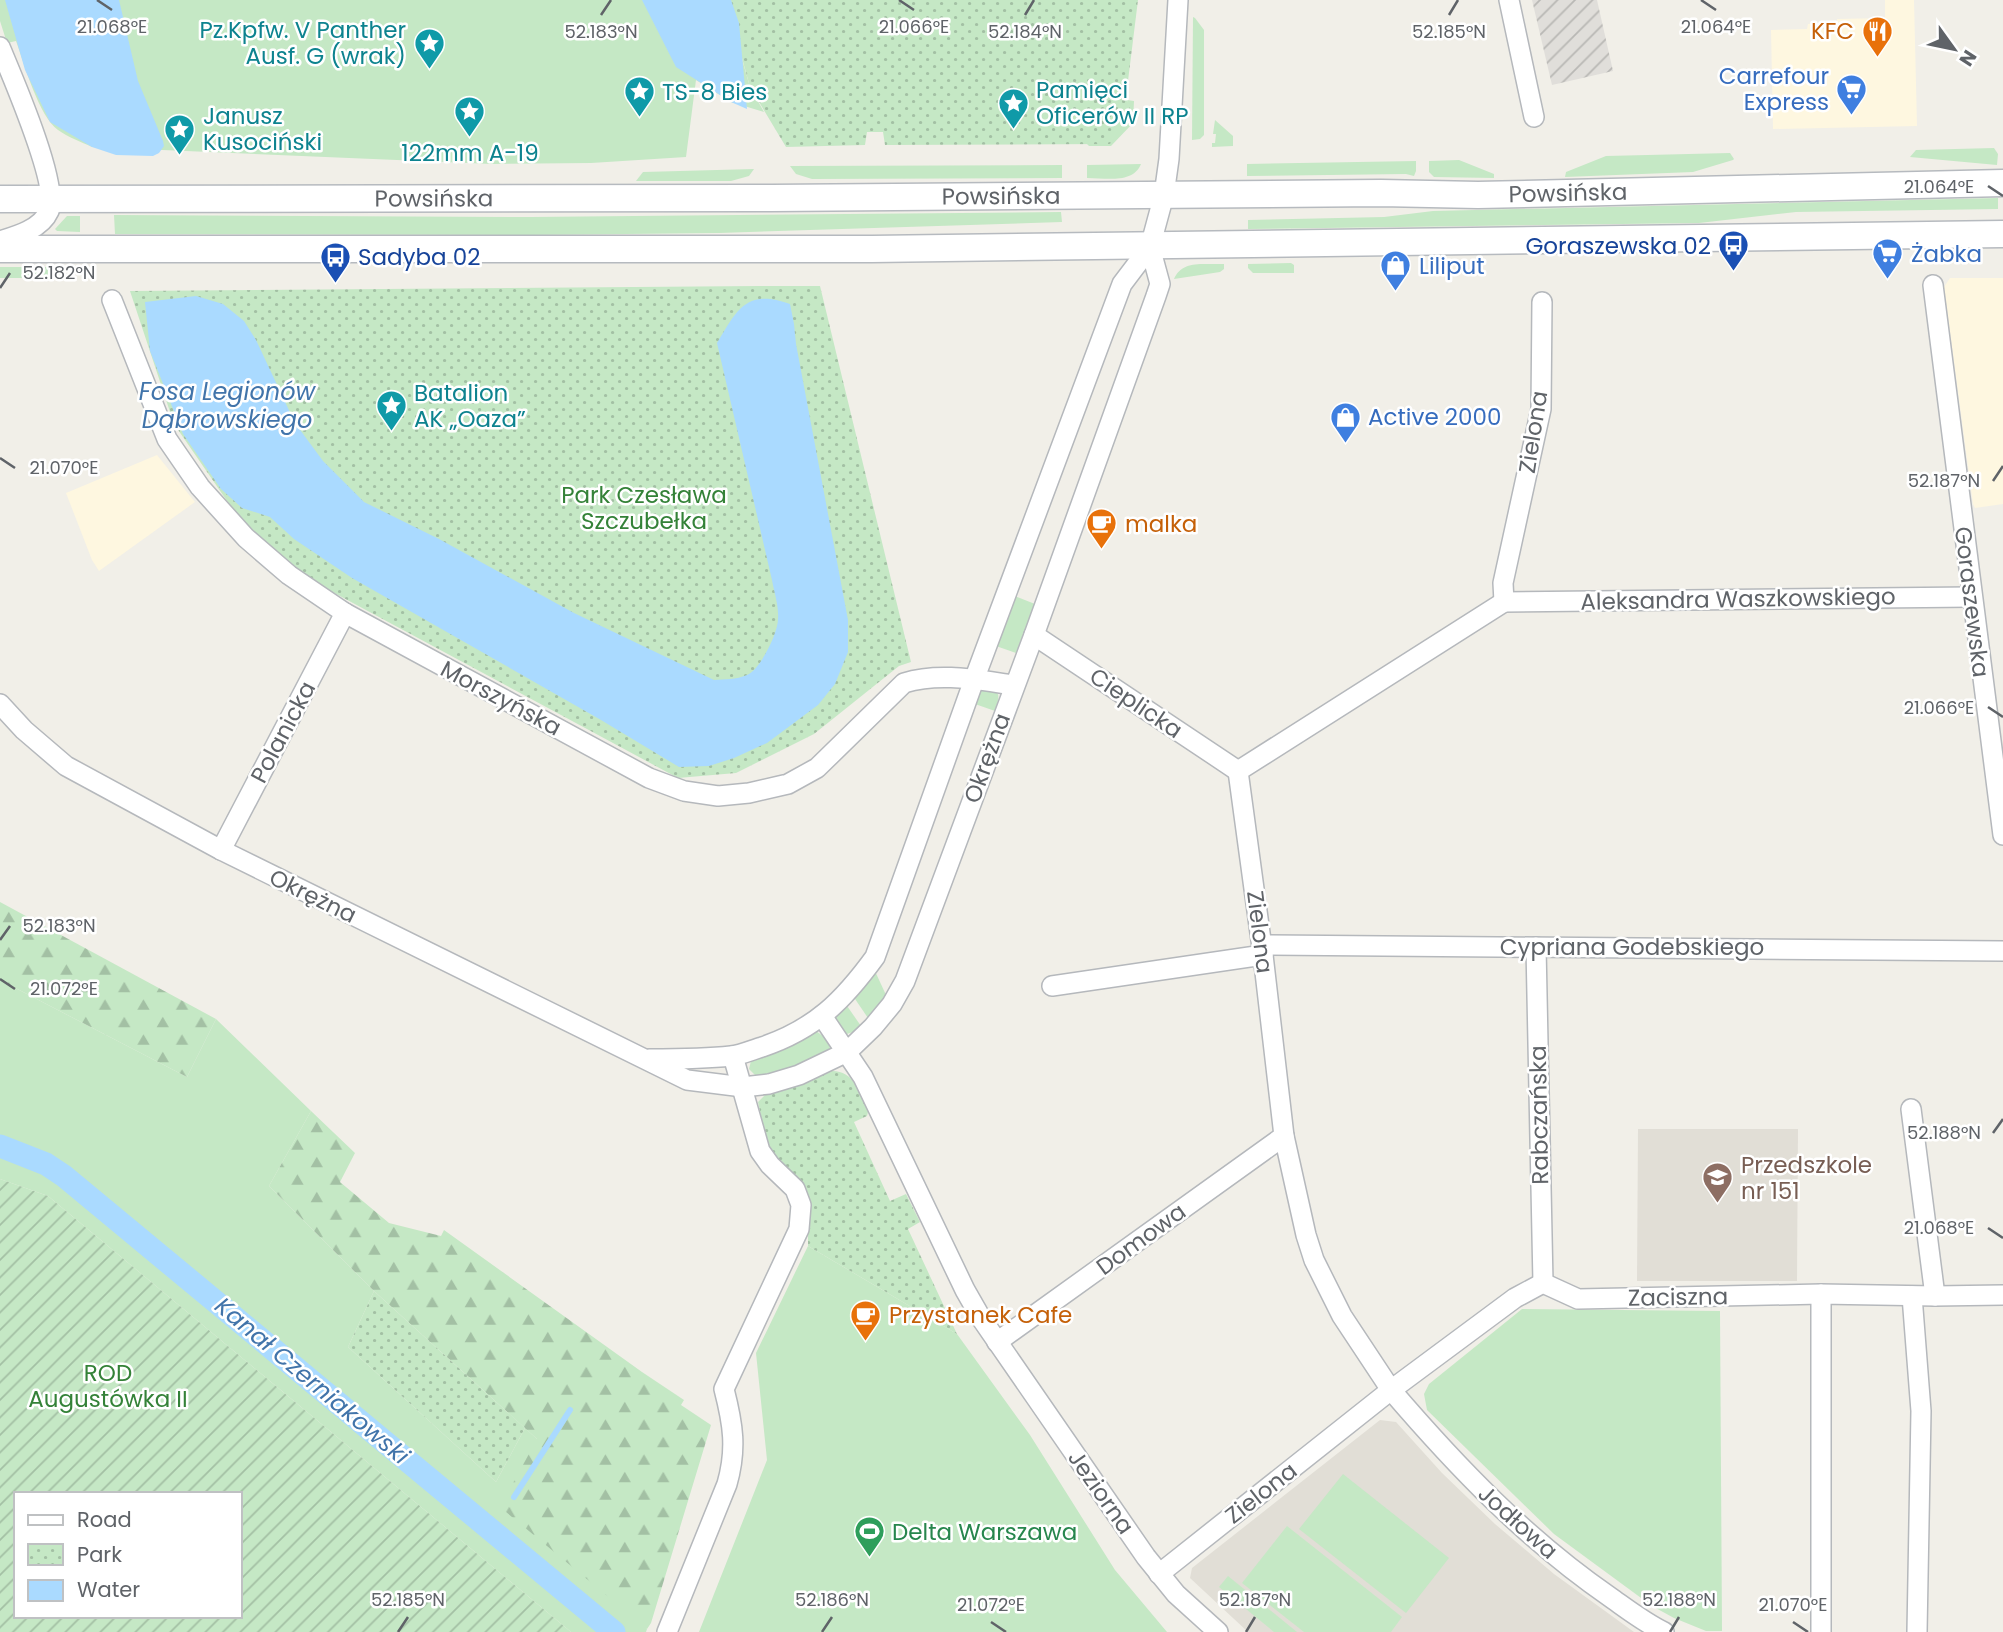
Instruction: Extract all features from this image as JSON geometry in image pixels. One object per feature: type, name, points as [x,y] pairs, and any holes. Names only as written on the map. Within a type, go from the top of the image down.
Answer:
[{"type":"main road","name":"Powsińska","points":[[0,199],[745,198],[1381,193],[1478,195],[2003,183]]},
{"type":"main road","name":"Powsińska","points":[[0,249],[832,250],[2003,234]]},
{"type":"street","name":"Okrężna","points":[[645,1059],[733,1056],[799,1032],[822,1016],[853,987],[875,957],[974,680],[1122,284],[1150,247],[1164,195],[1178,0]]},
{"type":"street","points":[[1509,0],[1534,117]]},
{"type":"street","points":[[0,47],[45,166],[52,199],[49,211],[42,221],[30,230],[0,242]]},
{"type":"street","name":"Okrężna","points":[[0,704],[24,730],[66,766],[220,850],[687,1080],[743,1087],[789,1078],[847,1052],[892,1004],[905,981],[1034,635],[1160,284],[1150,247]]},
{"type":"street","name":"Goraszewska","points":[[1933,285],[2003,835]]},
{"type":"street","name":"Morszyńska","points":[[112,300],[167,439],[200,487],[246,538],[289,575],[345,614],[649,778],[684,791],[718,796],[749,793],[788,784],[817,768],[904,683],[919,678],[954,676],[1014,685]]},
{"type":"street","name":"Zielona","points":[[1504,602],[1503,583],[1541,409],[1542,302]]},
{"type":"street","name":"Aleksandra Waszkowskiego","points":[[1504,602],[1972,597]]},
{"type":"street","points":[[1238,771],[1504,602]]},
{"type":"street","name":"Polanicka","points":[[220,850],[345,614]]},
{"type":"street","name":"Cieplicka","points":[[1034,635],[1238,771]]},
{"type":"street","name":"Zielona","points":[[1159,1574],[1391,1390],[1342,1316],[1314,1260],[1306,1236],[1284,1136],[1263,950],[1238,771]]},
{"type":"street","name":"Cypriana Godebskiego","points":[[1052,986],[1263,950],[1536,947],[2003,951]]},
{"type":"street","name":"Rabczańska","points":[[1536,947],[1543,1283]]},
{"type":"street","name":"Jeziorna","points":[[822,1016],[863,1077],[965,1290],[997,1342],[1159,1574],[1176,1594],[1218,1632]]},
{"type":"street","points":[[667,1632],[733,1463],[730,1413],[724,1389],[799,1229],[801,1205],[795,1189],[770,1165],[760,1151],[733,1056]]},
{"type":"street","points":[[1911,1109],[1935,1296]]},
{"type":"street","name":"Domowa","points":[[997,1342],[1284,1136]]},
{"type":"street","points":[[1391,1390],[1516,1298],[1543,1283]]},
{"type":"street","name":"Zaciszna","points":[[1543,1283],[1578,1299],[1821,1294],[2003,1294]]},
{"type":"street","points":[[1821,1294],[1821,1632]]},
{"type":"street","points":[[1912,1296],[1921,1411],[1917,1632]]},
{"type":"street","name":"Jodłowa","points":[[1391,1390],[1463,1471],[1537,1541],[1600,1590],[1664,1632]]},
{"type":"shaded area","points":[[1532,0],[1597,0],[1613,71],[1552,85]]},
{"type":"shaded area","points":[[1885,0],[1914,0],[1917,126],[1773,129],[1771,30],[1807,29],[1808,24],[1819,23],[1819,29],[1837,29],[1837,19],[1885,18]]},
{"type":"shaded area","points":[[1950,278],[2003,278],[2003,504],[1975,508],[1973,504],[1944,287]]},
{"type":"shaded area","points":[[157,455],[195,502],[99,571],[92,560],[66,493]]},
{"type":"shaded area","name":"Przedszkole nr 151","points":[[1638,1129],[1798,1129],[1797,1281],[1637,1281]]},
{"type":"shaded area","points":[[1380,1420],[1396,1422],[1442,1473],[1495,1524],[1554,1574],[1634,1632],[1248,1632],[1190,1578],[1192,1568]]},
{"type":"green space","points":[[0,0],[725,0],[750,87],[764,112],[731,102],[696,80],[686,157],[591,163],[492,164],[92,147],[58,130],[45,114],[16,41],[7,43],[0,21]]},
{"type":"green space","points":[[726,0],[1138,0],[1126,97],[1130,108],[1110,144],[885,145],[883,132],[867,132],[865,145],[786,147],[750,87]]},
{"type":"green space","points":[[1193,17],[1204,30],[1204,135],[1200,139],[1192,140]]},
{"type":"green space","points":[[1127,100],[1134,101],[1133,123],[1111,146],[1089,146],[1087,144],[1110,143],[1129,108]]},
{"type":"green space","points":[[1215,120],[1233,136],[1233,146],[1212,147],[1216,134],[1213,134]]},
{"type":"green space","points":[[1994,148],[1998,154],[1997,165],[1910,157],[1916,150]]},
{"type":"green space","points":[[1730,153],[1733,160],[1693,172],[1565,177],[1566,172],[1606,156]]},
{"type":"green space","points":[[1459,160],[1494,174],[1494,178],[1434,177],[1429,172],[1429,161]]},
{"type":"green space","points":[[1416,161],[1414,176],[1247,176],[1247,164]]},
{"type":"green space","points":[[1141,164],[1132,175],[1125,177],[1087,178],[1087,165]]},
{"type":"green space","points":[[1062,165],[1062,178],[812,179],[796,174],[790,166]]},
{"type":"green space","points":[[754,169],[749,176],[731,181],[636,181],[643,172]]},
{"type":"green space","points":[[1998,198],[1998,209],[1796,212],[1699,223],[1248,229],[1248,220],[1384,217],[1433,211]]},
{"type":"green space","points":[[1061,212],[1062,222],[719,233],[533,235],[115,234],[114,215],[531,217]]},
{"type":"green space","points":[[67,216],[80,216],[80,232],[55,229]]},
{"type":"green space","points":[[1224,264],[1224,269],[1220,272],[1174,279],[1183,268],[1189,266]]},
{"type":"green space","points":[[1248,264],[1294,265],[1294,273],[1253,273],[1248,268]]},
{"type":"green space","points":[[0,267],[51,267],[70,278],[0,278]]},
{"type":"green space","name":"Park Czesława Szczubełka","points":[[820,286],[911,662],[899,666],[814,734],[736,773],[678,778],[299,574],[245,527],[174,424],[130,291]]},
{"type":"green space","points":[[1015,596],[1035,604],[1016,653],[996,646]]},
{"type":"green space","points":[[984,687],[998,694],[995,711],[975,704]]},
{"type":"green space","points":[[0,902],[216,1019],[187,1077],[0,980]]},
{"type":"green space","points":[[874,969],[886,995],[868,1018],[853,996]]},
{"type":"green space","points":[[0,980],[187,1077],[216,1019],[311,1111],[269,1186],[374,1291],[348,1347],[496,1482],[525,1428],[537,1439],[647,1629],[646,1632],[571,1632],[48,1196],[0,1179]]},
{"type":"green space","points":[[845,1003],[861,1026],[847,1034],[835,1019]]},
{"type":"green space","points":[[816,1031],[827,1039],[830,1048],[816,1059],[756,1076],[749,1069],[751,1061],[779,1051]]},
{"type":"green space","points":[[831,1071],[850,1078],[869,1108],[867,1116],[854,1122],[890,1201],[906,1194],[920,1222],[908,1229],[957,1334],[808,1246],[801,1183],[777,1160],[767,1145],[758,1102],[767,1093]]},
{"type":"green space","points":[[311,1111],[355,1153],[340,1182],[389,1223],[441,1236],[444,1230],[684,1400],[681,1405],[711,1425],[647,1629],[500,1507],[537,1439],[374,1291],[269,1186]]},
{"type":"green space","name":"ROD Augustówka II","points":[[0,1179],[48,1196],[571,1632],[0,1632]]},
{"type":"green space","points":[[808,1246],[957,1334],[1030,1435],[1115,1570],[1167,1632],[699,1632],[767,1460],[756,1353]]},
{"type":"green space","points":[[374,1291],[525,1428],[496,1482],[348,1347]]},
{"type":"green space","points":[[1522,1309],[1720,1311],[1722,1631],[1706,1631],[1652,1606],[1554,1534],[1427,1410],[1424,1394],[1429,1384]]},
{"type":"green space","points":[[1343,1474],[1449,1558],[1406,1613],[1299,1529]]},
{"type":"green space","points":[[1287,1526],[1402,1617],[1391,1632],[1304,1632],[1242,1583]]},
{"type":"green space","points":[[1228,1576],[1297,1632],[1274,1632],[1219,1587]]},
{"type":"water","points":[[5,0],[119,0],[138,81],[163,141],[164,146],[159,153],[153,156],[116,155],[92,147],[50,122],[25,70]]},
{"type":"water","points":[[642,0],[731,0],[739,23],[747,109],[731,102],[676,67]]},
{"type":"water","name":"Fosa Legionów Dąbrowskiego","points":[[196,296],[223,304],[244,321],[256,340],[295,423],[323,461],[364,502],[439,539],[574,613],[714,680],[739,678],[752,672],[772,642],[778,614],[717,343],[744,305],[763,299],[790,304],[848,620],[848,652],[835,684],[818,705],[767,743],[709,766],[679,767],[352,578],[294,539],[270,517],[242,508],[221,489],[183,434],[150,351],[145,302]]},
{"type":"waterway","name":"Kanał Czerniakowski","points":[[0,1146],[46,1164],[64,1176],[614,1632]]},
{"type":"waterway","points":[[514,1497],[570,1410]]},
{"type":"place","name":"KFC","points":[[1877,58]]},
{"type":"place","name":"Pz.Kpfw. V Panther Ausf. G (wrak)","points":[[429,70]]},
{"type":"place","name":"Carrefour Express","points":[[1852,116]]},
{"type":"place","name":"TS-8 Bies","points":[[639,119]]},
{"type":"place","name":"Pamięci Oficerów II RP","points":[[1013,130]]},
{"type":"place","name":"122mm A-19","points":[[470,139]]},
{"type":"place","name":"Janusz Kusociński","points":[[180,156]]},
{"type":"place","name":"Goraszewska 02","points":[[1734,273]]},
{"type":"place","name":"Żabka","points":[[1888,281]]},
{"type":"place","name":"Sadyba 02","points":[[335,284]]},
{"type":"place","name":"Liliput","points":[[1396,293]]},
{"type":"place","name":"Batalion AK „Oaza”","points":[[391,433]]},
{"type":"place","name":"Active 2000","points":[[1345,444]]},
{"type":"place","name":"malka","points":[[1102,551]]},
{"type":"place","name":"Przedszkole nr 151","points":[[1718,1205]]},
{"type":"place","name":"Przystanek Cafe","points":[[866,1342]]},
{"type":"place","name":"Delta Warszawa","points":[[869,1559]]}]
